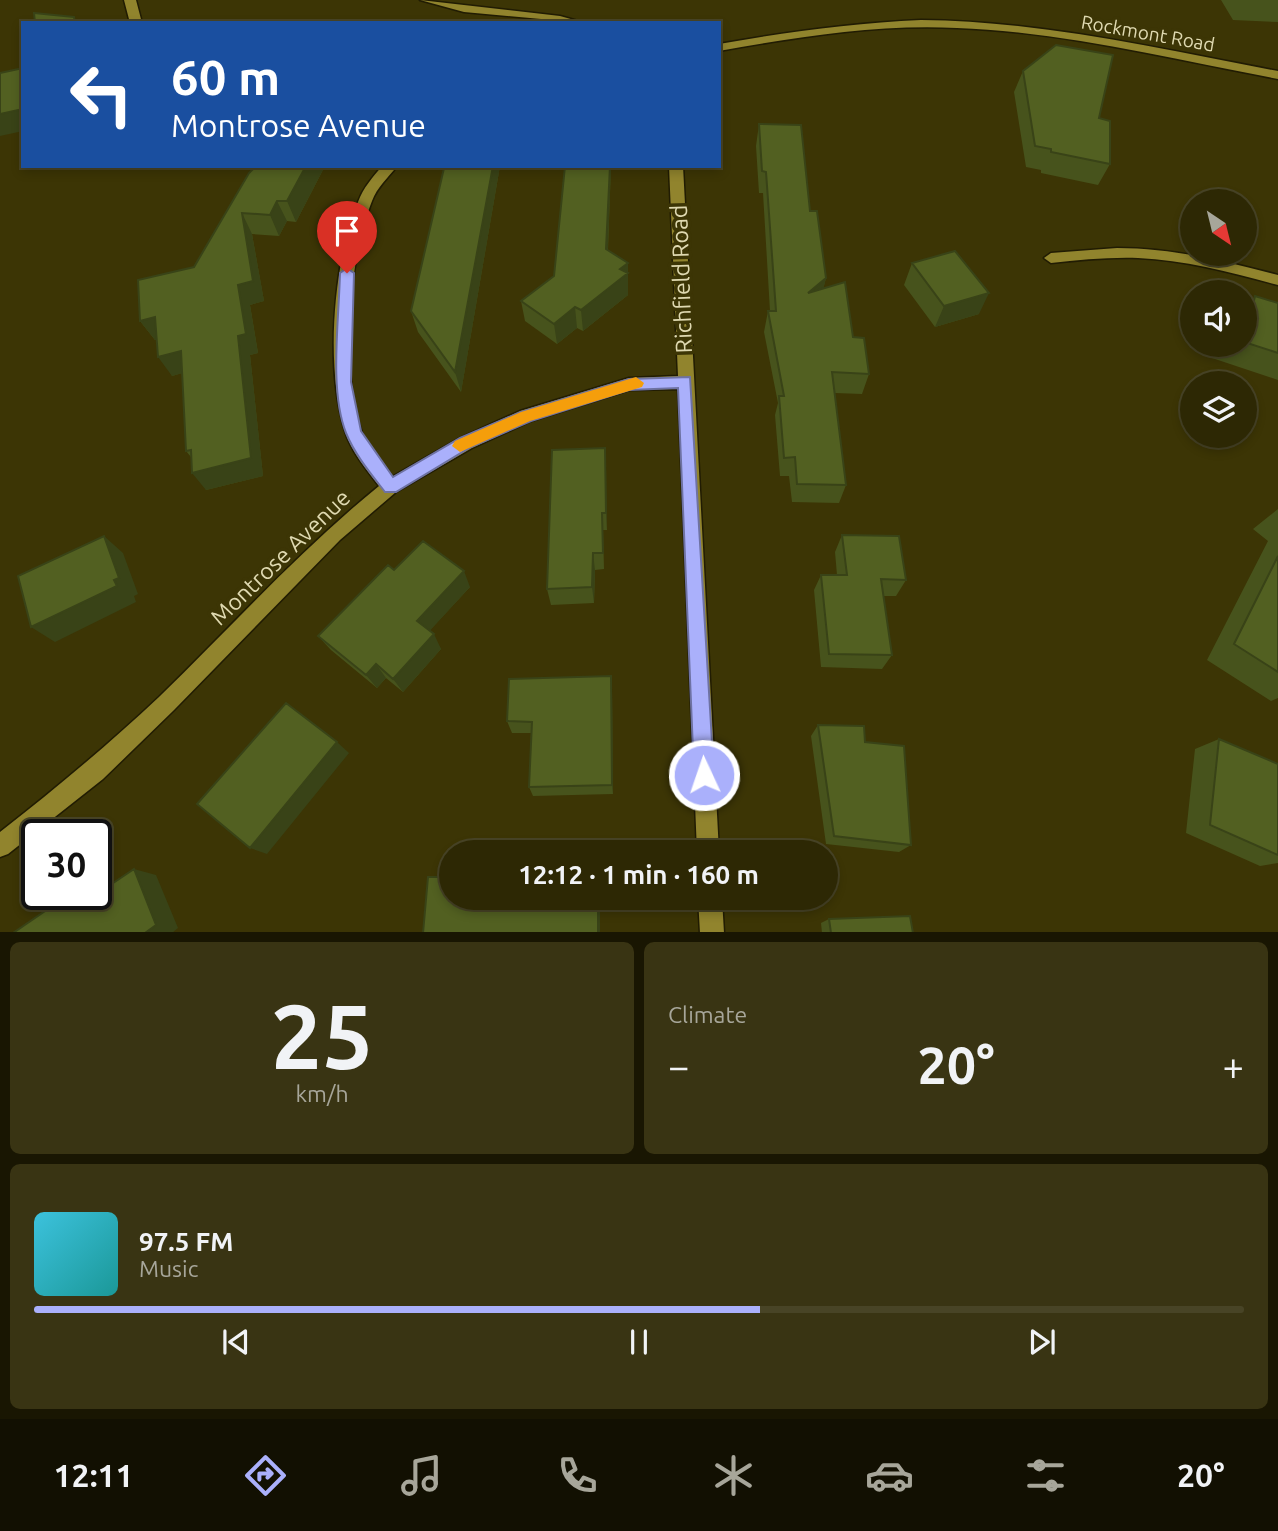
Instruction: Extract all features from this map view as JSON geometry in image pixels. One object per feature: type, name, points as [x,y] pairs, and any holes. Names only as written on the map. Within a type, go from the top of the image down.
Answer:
[{"type":"street","points":[[130,0],[135,21]]},
{"type":"street","points":[[426,0],[452,7],[549,16],[570,21]]},
{"type":"street","name":"Rockmont Road","points":[[721,48],[869,26],[987,26],[1035,30],[1278,75]]},
{"type":"street","points":[[388,168],[370,190],[353,240],[345,304],[344,382],[353,432],[390,487]]},
{"type":"street","name":"Richfield Road","points":[[676,168],[707,840]]},
{"type":"street","points":[[1051,258],[1118,253],[1166,256],[1220,264],[1278,279]]},
{"type":"street","name":"Montrose Avenue","points":[[0,846],[95,771],[167,703],[333,534],[390,487],[466,443],[526,416],[629,384],[685,382]]},
{"type":"street","points":[[711,910],[712,932]]},
{"type":"building","points":[[34,13],[74,17],[75,21],[35,21]]},
{"type":"building","points":[[1056,45],[1113,55],[1099,118],[1110,121],[1110,164],[1051,152],[1051,149],[1035,146],[1023,71]]},
{"type":"building","points":[[21,68],[21,109],[0,114],[0,73]]},
{"type":"building","points":[[759,124],[801,125],[810,211],[817,211],[826,278],[808,293],[845,282],[853,337],[864,338],[869,374],[832,372],[846,485],[797,484],[795,457],[784,458],[779,396],[784,396],[768,311],[776,311],[766,172],[762,171]]},
{"type":"building","points":[[254,168],[305,168],[287,201],[277,201],[270,215],[242,213],[253,281],[238,285],[246,334],[238,336],[251,458],[192,473],[191,450],[186,451],[181,351],[158,357],[155,317],[140,321],[138,280],[194,267]]},
{"type":"building","points":[[444,168],[493,168],[455,372],[411,311]]},
{"type":"building","points":[[565,168],[610,168],[606,249],[628,263],[620,269],[628,273],[581,310],[575,307],[554,324],[521,301],[554,276]]},
{"type":"building","points":[[955,251],[989,293],[944,306],[912,263]]},
{"type":"building","points":[[1257,297],[1278,303],[1278,353],[1257,346]]},
{"type":"building","points":[[605,448],[606,513],[602,513],[603,553],[593,553],[592,587],[547,589],[552,450]]},
{"type":"building","points":[[842,535],[899,536],[906,580],[881,579],[892,655],[829,654],[821,575],[847,575]]},
{"type":"building","points":[[104,536],[119,578],[114,580],[117,586],[31,627],[18,576]]},
{"type":"building","points":[[423,541],[464,571],[417,621],[434,634],[393,679],[376,664],[366,675],[318,636],[388,565],[394,570]]},
{"type":"building","points":[[1278,556],[1278,672],[1234,644]]},
{"type":"building","points":[[611,676],[612,785],[529,787],[532,722],[507,721],[509,679]]},
{"type":"building","points":[[286,703],[337,742],[250,848],[197,804]]},
{"type":"building","points":[[818,725],[864,726],[865,742],[904,746],[911,845],[834,836]]},
{"type":"building","points":[[1219,739],[1278,764],[1278,855],[1210,825]]},
{"type":"building","points":[[134,869],[156,925],[146,932],[14,932],[47,910],[112,910],[112,884]]},
{"type":"building","points":[[428,877],[439,877],[439,910],[598,910],[598,932],[423,932]]},
{"type":"building","points":[[910,916],[913,932],[831,932],[829,919]]},
{"type":"slow traffic","points":[[460,446],[526,416],[636,383]]},
{"type":"route","points":[[347,273],[344,382],[353,432],[390,487],[466,443],[526,416],[629,384],[685,382],[704,775]]}]
